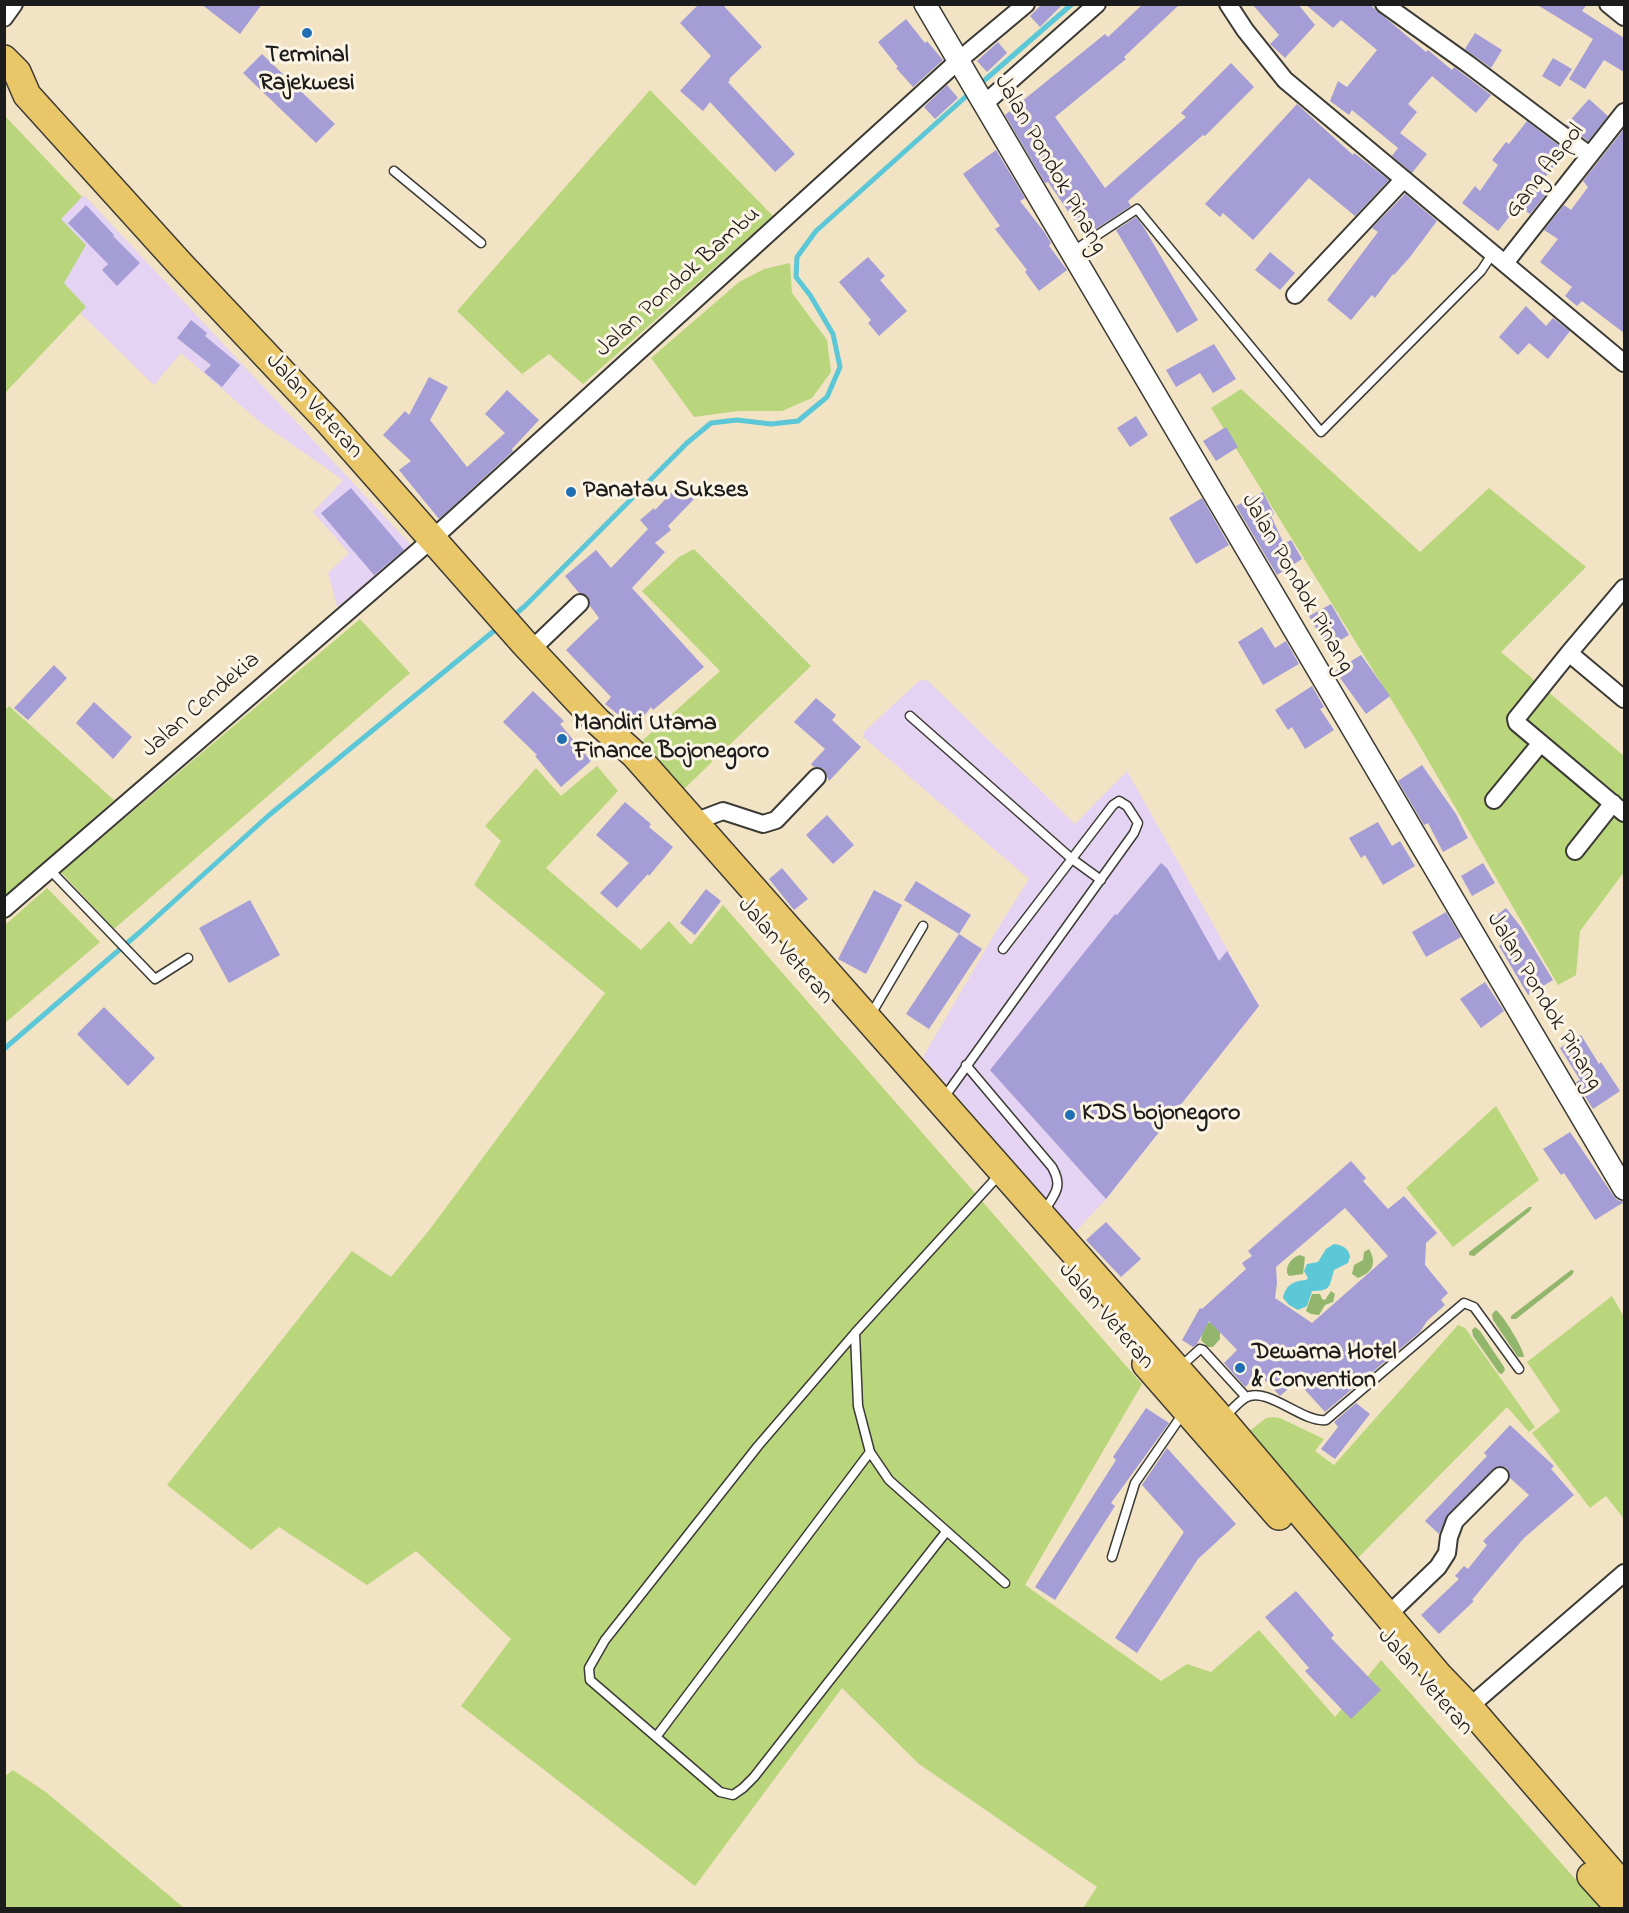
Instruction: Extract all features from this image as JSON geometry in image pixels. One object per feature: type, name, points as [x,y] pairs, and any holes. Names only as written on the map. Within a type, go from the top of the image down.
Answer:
[{"type":"main road","name":"Jalan Veteran","points":[[4,59],[17,72],[16,90],[329,422],[528,647],[597,721],[635,755],[868,1019],[940,1102],[996,1178],[1186,1410],[1620,1908]]},
{"type":"main road","name":"Jalan Veteran","points":[[597,721],[621,767],[996,1178],[1041,1216],[1221,1420],[1387,1616],[1469,1707],[1624,1887]]},
{"type":"street","points":[[4,18],[15,4]]},
{"type":"street","name":"Jalan Pondok Pinang","points":[[925,4],[1624,1189]]},
{"type":"street","name":"Jalan Pondok Bambu","points":[[431,540],[963,70],[1026,4]]},
{"type":"street","points":[[983,104],[1097,4]]},
{"type":"street","points":[[1228,4],[1245,30],[1285,80],[1624,363]]},
{"type":"street","points":[[1384,4],[1468,64],[1589,156]]},
{"type":"street","points":[[1608,4],[1624,17]]},
{"type":"street","name":"Gang Aspol","points":[[1500,258],[1589,156],[1624,112]]},
{"type":"street","points":[[1295,295],[1404,179]]},
{"type":"street","name":"Jalan Cendekia","points":[[4,909],[431,540]]},
{"type":"street","points":[[1575,851],[1618,808],[1519,726],[1516,719],[1624,588]]},
{"type":"street","points":[[528,647],[580,603]]},
{"type":"street","points":[[1569,653],[1624,699]]},
{"type":"street","points":[[1494,800],[1540,744]]},
{"type":"street","points":[[694,822],[723,811],[763,824],[777,820],[817,777]]},
{"type":"street","points":[[1387,1616],[1438,1567],[1447,1553],[1449,1537],[1455,1521],[1500,1476]]},
{"type":"street","points":[[1469,1707],[1623,1576]]},
{"type":"lane","points":[[394,171],[481,243]]},
{"type":"lane","points":[[1071,252],[1137,209],[1322,432],[1481,271],[1500,258]]},
{"type":"lane","points":[[910,716],[1072,859],[1101,880]]},
{"type":"lane","points":[[940,1102],[1134,833],[1138,823],[1127,806],[1119,801],[1113,805],[1003,949]]},
{"type":"lane","points":[[49,869],[154,979],[188,958]]},
{"type":"lane","points":[[868,1019],[923,926]]},
{"type":"lane","points":[[966,1065],[1059,1178],[1058,1186],[1041,1216]]},
{"type":"lane","points":[[946,1532],[743,1788],[733,1795],[720,1792],[590,1680],[589,1668],[605,1640],[751,1454],[855,1333],[996,1178]]},
{"type":"lane","points":[[1221,1420],[1246,1397],[1262,1396],[1313,1419],[1326,1420],[1464,1303],[1474,1307],[1519,1369]]},
{"type":"lane","points":[[855,1333],[858,1406],[870,1452],[889,1480],[1005,1583]]},
{"type":"lane","points":[[1176,1370],[1200,1349],[1203,1350],[1246,1397]]},
{"type":"lane","points":[[1112,1557],[1135,1483],[1186,1410]]},
{"type":"lane","points":[[656,1737],[870,1452]]},
{"type":"shaded area","points":[[84,195],[413,547],[338,610],[328,573],[349,553],[313,512],[343,480],[260,422],[181,353],[154,385],[80,313],[86,307],[64,283],[61,219]]},
{"type":"shaded area","points":[[927,680],[1075,824],[1127,771],[1259,1006],[1106,1199],[1075,1232],[923,1057],[1029,879],[863,737],[864,732],[919,681]]},
{"type":"green space","points":[[650,90],[773,216],[583,384],[549,354],[522,374],[457,311]]},
{"type":"green space","points":[[5,116],[82,197],[61,219],[86,245],[64,283],[86,307],[5,393]]},
{"type":"green space","points":[[790,263],[792,293],[827,340],[831,372],[812,398],[782,411],[738,411],[694,417],[651,358],[739,282],[764,269]]},
{"type":"green space","points":[[1241,389],[1420,552],[1489,488],[1586,567],[1501,652],[1624,756],[1624,872],[1580,931],[1576,975],[1558,985],[1418,743],[1211,408]]},
{"type":"green space","points":[[694,549],[811,666],[683,790],[647,751],[643,740],[720,671],[642,591],[679,557]]},
{"type":"green space","points":[[360,619],[410,673],[114,929],[61,872]]},
{"type":"green space","points":[[9,706],[114,800],[5,897],[4,711]]},
{"type":"green space","points":[[597,766],[618,791],[546,868],[641,950],[669,921],[691,945],[723,905],[1142,1384],[1025,1585],[1161,1681],[1187,1664],[1211,1672],[1259,1630],[1335,1717],[1381,1660],[1601,1908],[1083,1908],[1097,1887],[919,1764],[842,1688],[695,1886],[461,1706],[511,1639],[416,1551],[367,1585],[279,1527],[251,1550],[167,1485],[352,1251],[391,1277],[430,1229],[605,993],[474,885],[501,841],[485,826],[536,768],[561,796]]},
{"type":"green space","points":[[47,888],[100,942],[5,1023],[5,925]]},
{"type":"green space","points":[[1496,1106],[1539,1180],[1453,1247],[1406,1188]]},
{"type":"green space","points":[[1532,1207],[1530,1211],[1474,1256],[1469,1255],[1469,1252]]},
{"type":"green space","points":[[1369,1249],[1373,1259],[1372,1266],[1367,1273],[1358,1278],[1352,1274],[1354,1265],[1363,1260],[1364,1252]]},
{"type":"green space","points":[[1300,1255],[1305,1257],[1303,1274],[1289,1276],[1287,1270],[1289,1264],[1292,1259]]},
{"type":"green space","points":[[1571,1270],[1574,1271],[1572,1275],[1516,1319],[1511,1319],[1511,1316]]},
{"type":"green space","points":[[1331,1291],[1335,1294],[1333,1302],[1325,1305],[1319,1315],[1306,1311],[1312,1294],[1320,1294],[1325,1300]]},
{"type":"green space","points":[[1612,1296],[1624,1317],[1624,1519],[1606,1496],[1590,1508],[1532,1433],[1560,1411],[1527,1362]]},
{"type":"green space","points":[[1496,1310],[1513,1332],[1524,1357],[1518,1357],[1493,1320],[1492,1314]]},
{"type":"green space","points":[[1210,1322],[1220,1331],[1220,1339],[1213,1347],[1208,1347],[1201,1340],[1204,1327]]},
{"type":"green space","points":[[1458,1325],[1465,1328],[1535,1427],[1529,1432],[1507,1407],[1354,1562],[1243,1436],[1266,1418],[1280,1418],[1324,1439],[1315,1451],[1334,1465]]},
{"type":"green space","points":[[1475,1327],[1504,1367],[1502,1374],[1473,1336],[1472,1330]]},
{"type":"green space","points":[[13,1770],[47,1793],[184,1908],[5,1908],[5,1776]]},
{"type":"water","points":[[1334,1244],[1347,1249],[1350,1257],[1348,1263],[1334,1270],[1326,1289],[1312,1291],[1307,1306],[1298,1310],[1289,1305],[1283,1298],[1288,1286],[1294,1282],[1306,1280],[1308,1278],[1304,1271],[1307,1264],[1318,1262],[1326,1249]]},
{"type":"building","points":[[201,4],[262,4],[240,34]]},
{"type":"building","points":[[699,4],[722,4],[762,47],[728,82],[795,154],[775,172],[710,102],[703,111],[680,91],[711,56],[680,23]]},
{"type":"building","points":[[1042,4],[1063,4],[1040,27],[1030,16]]},
{"type":"building","points":[[1143,4],[1180,4],[1124,57],[1126,59],[1055,117],[1105,188],[1186,117],[1181,113],[1231,63],[1254,87],[1205,136],[1203,135],[1128,201],[1131,206],[1085,236],[1048,182],[1045,183],[1005,115],[1105,34],[1108,37]]},
{"type":"building","points":[[1252,4],[1298,4],[1315,25],[1285,58],[1270,44],[1279,35]]},
{"type":"building","points":[[1305,4],[1369,4],[1426,52],[1428,50],[1452,70],[1454,67],[1491,95],[1476,113],[1432,76],[1408,104],[1417,112],[1400,133],[1427,154],[1412,173],[1392,156],[1398,148],[1352,110],[1349,115],[1330,101],[1338,81],[1347,87],[1377,50],[1341,20],[1333,28]]},
{"type":"building","points":[[1536,4],[1587,4],[1582,11],[1624,38],[1624,72],[1604,60],[1585,89],[1569,79],[1593,39]]},
{"type":"building","points":[[906,19],[925,43],[927,41],[943,60],[913,87],[878,42]]},
{"type":"building","points":[[1475,33],[1502,50],[1491,68],[1465,49]]},
{"type":"building","points":[[998,42],[1007,53],[987,72],[977,61]]},
{"type":"building","points":[[262,54],[335,124],[316,143],[243,73]]},
{"type":"building","points":[[1553,58],[1572,69],[1560,87],[1542,76]]},
{"type":"building","points":[[947,85],[958,98],[935,119],[924,107]]},
{"type":"building","points":[[1589,99],[1608,116],[1588,141],[1566,125]]},
{"type":"building","points":[[1297,104],[1353,155],[1354,153],[1389,180],[1355,216],[1309,178],[1253,240],[1223,213],[1220,217],[1205,204]]},
{"type":"building","points":[[1527,121],[1566,151],[1538,186],[1547,193],[1530,214],[1518,206],[1498,231],[1462,203],[1475,186],[1480,191],[1498,165],[1492,160],[1506,142],[1509,144]]},
{"type":"building","points":[[1624,129],[1624,333],[1582,301],[1577,306],[1565,296],[1572,287],[1540,262],[1558,239],[1544,230],[1564,205],[1571,210],[1588,187],[1583,181]]},
{"type":"building","points":[[996,150],[1025,198],[1020,201],[1045,233],[1051,243],[1049,246],[1067,270],[1039,291],[1025,272],[1027,270],[995,229],[1000,226],[963,174]]},
{"type":"building","points":[[1405,194],[1437,221],[1375,298],[1372,295],[1351,320],[1327,300],[1378,232],[1372,228]]},
{"type":"building","points":[[86,205],[140,263],[117,286],[102,270],[108,264],[68,223]]},
{"type":"building","points":[[1136,217],[1198,320],[1177,333],[1116,230]]},
{"type":"building","points":[[1270,252],[1295,273],[1280,290],[1255,270]]},
{"type":"building","points":[[868,257],[885,276],[880,280],[907,311],[879,336],[868,323],[871,320],[839,282]]},
{"type":"building","points":[[1526,306],[1546,326],[1553,318],[1570,331],[1548,359],[1529,343],[1518,355],[1499,337]]},
{"type":"building","points":[[191,320],[207,333],[205,336],[240,365],[222,387],[204,372],[211,365],[177,338]]},
{"type":"building","points":[[1214,344],[1236,379],[1213,393],[1200,373],[1176,387],[1166,370]]},
{"type":"building","points":[[429,377],[448,387],[430,420],[467,467],[505,433],[485,414],[507,390],[539,420],[512,449],[513,451],[439,519],[399,470],[411,461],[383,435],[405,411],[409,415]]},
{"type":"building","points":[[1136,416],[1148,435],[1130,447],[1117,428]]},
{"type":"building","points":[[1226,427],[1238,447],[1216,461],[1203,441]]},
{"type":"building","points":[[679,485],[694,499],[668,526],[671,530],[655,543],[665,552],[632,588],[704,667],[653,710],[651,707],[635,728],[605,704],[611,697],[566,650],[599,618],[590,606],[588,596],[579,593],[565,576],[596,550],[611,568],[648,529],[640,520],[654,508],[655,510]]},
{"type":"building","points":[[351,488],[404,550],[374,575],[321,513]]},
{"type":"building","points":[[1263,492],[1274,514],[1271,516],[1284,544],[1291,540],[1302,559],[1277,575],[1236,506]]},
{"type":"building","points":[[1202,498],[1229,545],[1196,564],[1169,518]]},
{"type":"building","points":[[1331,604],[1349,635],[1327,648],[1309,616]]},
{"type":"building","points":[[1262,627],[1275,648],[1286,641],[1299,664],[1263,685],[1238,642]]},
{"type":"building","points":[[1361,655],[1390,696],[1366,714],[1335,671]]},
{"type":"building","points":[[54,665],[67,678],[28,720],[14,708]]},
{"type":"building","points":[[1312,686],[1324,707],[1320,709],[1334,730],[1305,749],[1292,727],[1288,730],[1275,710]]},
{"type":"building","points":[[533,691],[564,721],[560,724],[591,761],[561,787],[535,756],[537,755],[503,722]]},
{"type":"building","points":[[816,698],[836,715],[832,720],[861,747],[829,781],[824,769],[811,764],[825,749],[794,722]]},
{"type":"building","points":[[94,702],[132,737],[113,759],[76,723]]},
{"type":"building","points":[[1422,765],[1456,814],[1468,838],[1443,852],[1428,823],[1424,825],[1398,781]]},
{"type":"building","points":[[625,802],[651,824],[649,827],[673,847],[649,876],[648,874],[617,908],[600,893],[629,863],[596,835]]},
{"type":"building","points":[[827,815],[854,845],[833,864],[806,835]]},
{"type":"building","points":[[1378,822],[1392,846],[1400,841],[1415,866],[1383,885],[1365,855],[1361,858],[1349,838]]},
{"type":"building","points":[[1161,863],[1167,868],[1219,961],[1227,951],[1259,1006],[1106,1199],[990,1070],[1115,914],[1117,915]]},
{"type":"building","points":[[1483,863],[1495,883],[1472,896],[1461,876]]},
{"type":"building","points":[[782,868],[808,899],[794,910],[769,879]]},
{"type":"building","points":[[916,881],[971,915],[959,934],[904,900]]},
{"type":"building","points":[[706,889],[721,901],[695,935],[680,923]]},
{"type":"building","points":[[874,890],[902,905],[866,974],[838,959]]},
{"type":"building","points":[[250,900],[280,955],[229,983],[199,928]]},
{"type":"building","points":[[1506,908],[1521,927],[1553,980],[1528,995],[1499,946],[1504,943],[1488,922]]},
{"type":"building","points":[[1446,912],[1461,937],[1426,957],[1412,932]]},
{"type":"building","points":[[959,934],[982,949],[929,1029],[906,1014]]},
{"type":"building","points":[[1485,982],[1504,1011],[1481,1028],[1460,999]]},
{"type":"building","points":[[104,1007],[155,1058],[128,1086],[77,1034]]},
{"type":"building","points":[[1581,1035],[1599,1064],[1601,1062],[1620,1091],[1593,1109],[1576,1082],[1580,1080],[1560,1048]]},
{"type":"building","points":[[1570,1132],[1613,1195],[1617,1200],[1624,1202],[1595,1220],[1564,1173],[1561,1175],[1543,1149]]},
{"type":"building","points":[[1351,1161],[1366,1178],[1363,1181],[1388,1209],[1404,1196],[1437,1233],[1426,1243],[1425,1265],[1448,1293],[1441,1300],[1445,1305],[1427,1321],[1420,1332],[1325,1412],[1297,1381],[1280,1396],[1259,1374],[1245,1387],[1224,1363],[1237,1350],[1209,1321],[1197,1344],[1193,1347],[1182,1340],[1200,1308],[1202,1309],[1246,1269],[1242,1263],[1252,1256],[1248,1251]],"holes":[[[1345,1208],[1388,1256],[1312,1323],[1275,1298],[1276,1267]]]},
{"type":"building","points":[[1106,1222],[1141,1259],[1121,1277],[1086,1240]]},
{"type":"building","points":[[1356,1403],[1370,1414],[1335,1459],[1321,1449],[1338,1427],[1334,1422]]},
{"type":"building","points":[[1146,1408],[1169,1423],[1111,1503],[1115,1506],[1055,1600],[1035,1587],[1116,1460],[1113,1457]]},
{"type":"building","points":[[1510,1425],[1554,1466],[1551,1469],[1574,1495],[1524,1538],[1472,1600],[1474,1601],[1439,1634],[1421,1615],[1459,1579],[1455,1576],[1464,1566],[1468,1569],[1487,1545],[1483,1541],[1529,1495],[1510,1478],[1507,1468],[1498,1466],[1448,1514],[1439,1534],[1425,1521],[1487,1456],[1484,1453]]},
{"type":"building","points":[[1167,1448],[1236,1524],[1198,1559],[1137,1653],[1115,1638],[1184,1532],[1142,1485]]},
{"type":"building","points":[[1296,1591],[1334,1635],[1331,1638],[1381,1690],[1351,1719],[1305,1671],[1309,1668],[1265,1617]]},
{"type":"waterway","points":[[978,86],[1072,4]]},
{"type":"waterway","points":[[512,617],[687,443],[711,423],[737,420],[771,424],[798,421],[827,397],[840,367],[833,334],[810,295],[796,277],[797,257],[816,231],[971,92]]},
{"type":"waterway","points":[[4,1049],[140,932],[268,816],[500,626]]},
{"type":"place","name":"Terminal Rajekwesi","points":[[307,33]]},
{"type":"place","name":"Panatau Sukses","points":[[571,492]]},
{"type":"place","name":"Mandiri Utama Finance Bojonegoro","points":[[562,739]]},
{"type":"place","name":"KDS bojonegoro","points":[[1070,1115]]},
{"type":"place","name":"Dewarna Hotel & Convention","points":[[1240,1368]]}]
